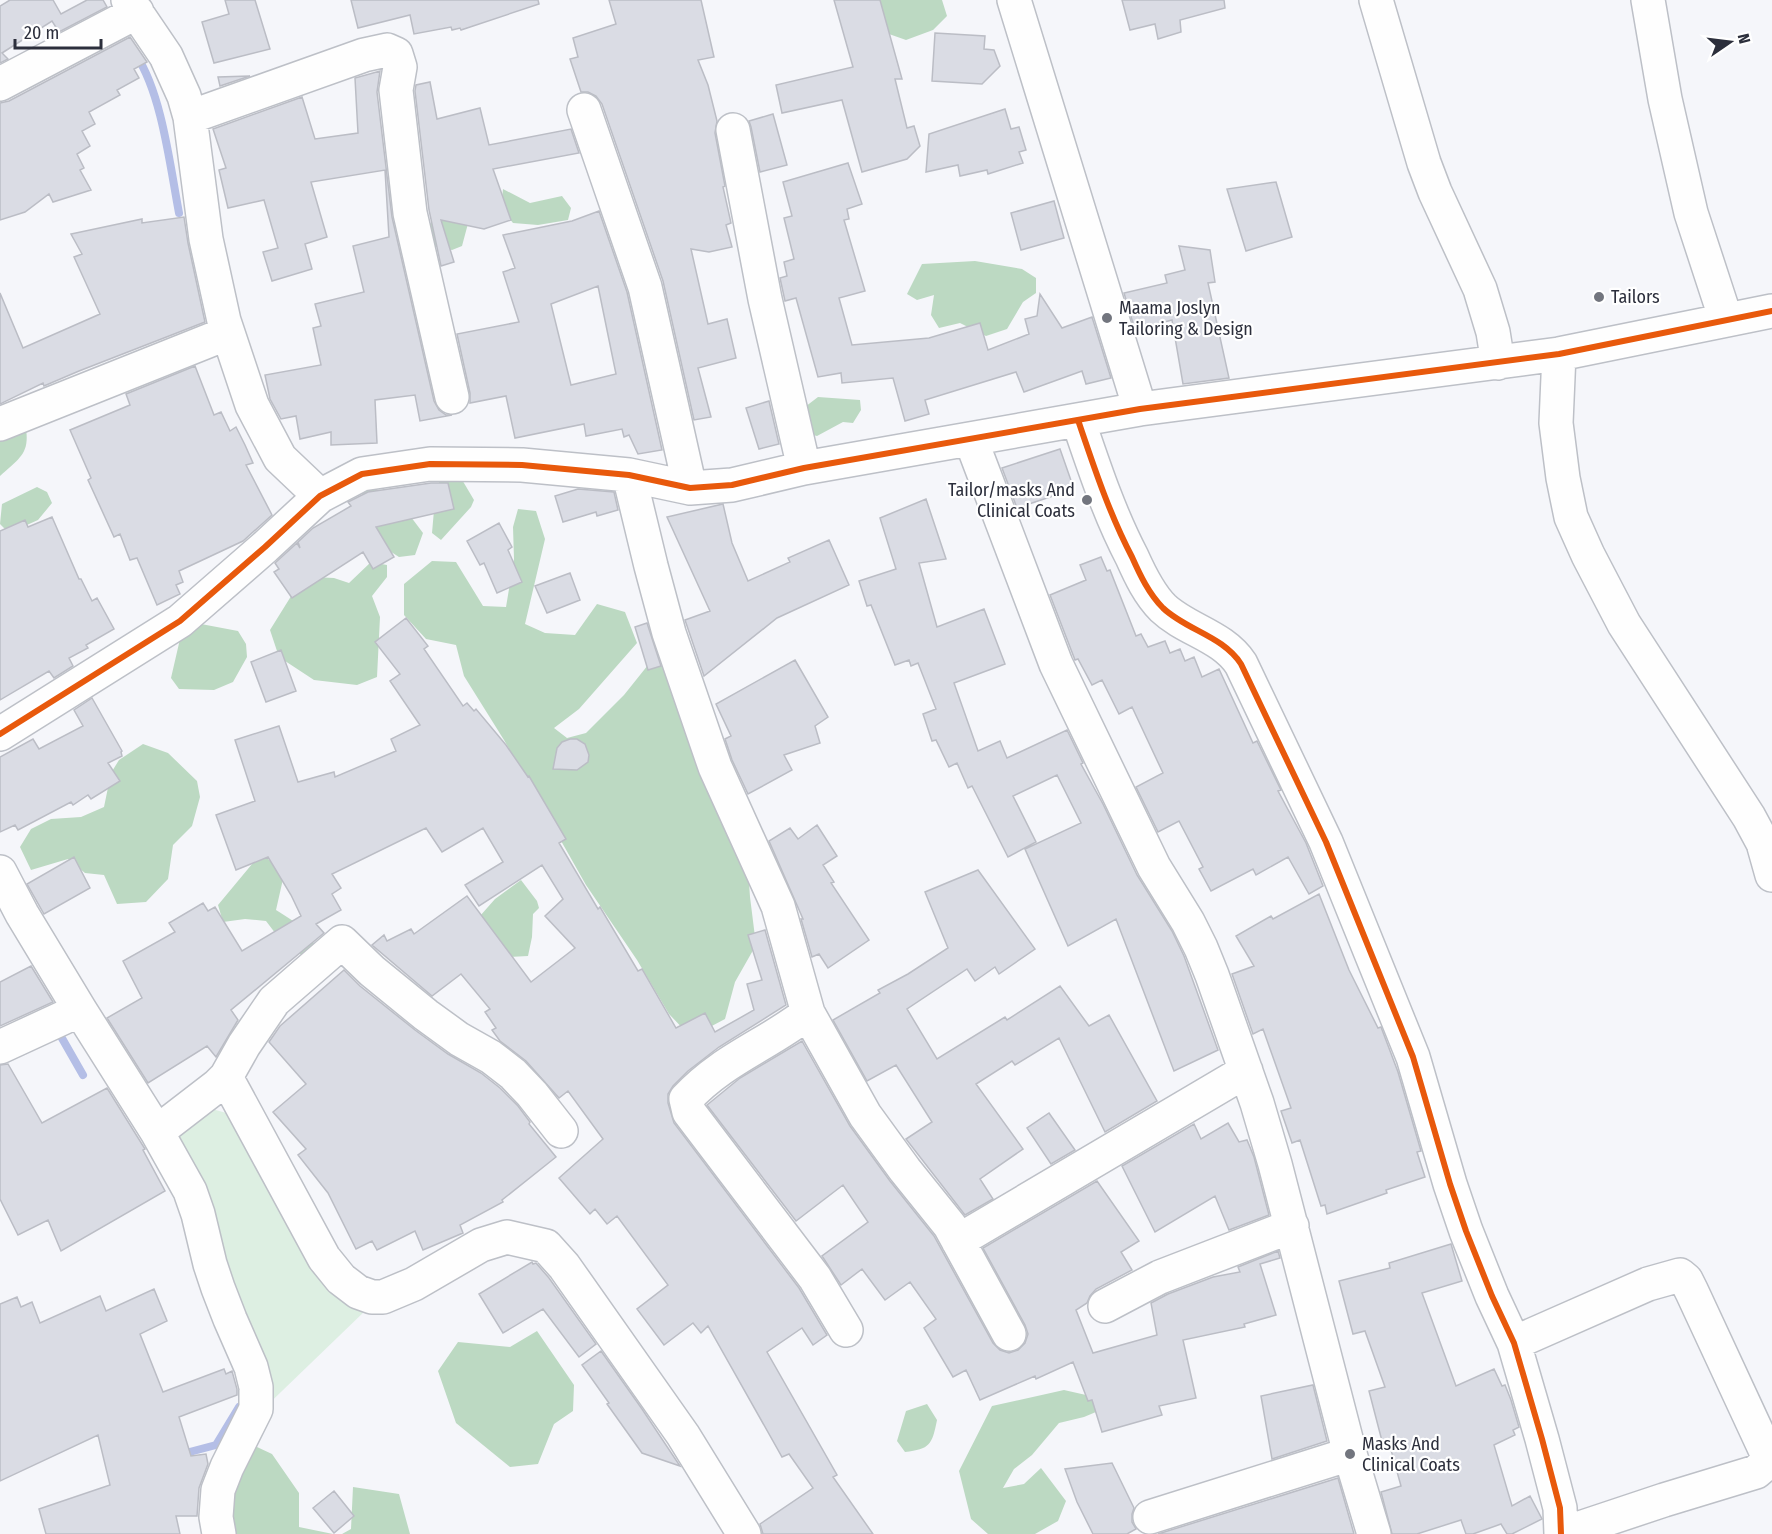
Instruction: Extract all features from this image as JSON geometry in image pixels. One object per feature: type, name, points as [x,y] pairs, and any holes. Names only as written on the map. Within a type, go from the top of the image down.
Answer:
[{"type":"street","points":[[1014,0],[1140,409]]},
{"type":"street","points":[[1376,0],[1424,163],[1480,289],[1493,332],[1498,363]]},
{"type":"street","points":[[1648,0],[1665,99],[1691,213],[1726,320]]},
{"type":"street","points":[[0,84],[132,6],[166,56],[184,96],[190,117],[206,239],[224,321],[248,394],[280,458],[320,496]]},
{"type":"street","points":[[190,117],[364,55],[387,50],[396,54],[400,67],[396,90],[410,213],[452,397]]},
{"type":"street","points":[[585,110],[645,287],[690,488]]},
{"type":"street","points":[[733,130],[765,299],[804,468]]},
{"type":"street","points":[[0,734],[180,621],[320,496],[362,474],[430,464],[522,465],[629,475],[690,488],[732,485],[804,468],[1140,409],[1559,354],[1772,311]]},
{"type":"street","points":[[0,424],[228,333]]},
{"type":"street","points":[[1559,354],[1556,423],[1571,518],[1624,624],[1749,817],[1763,843],[1772,875]]},
{"type":"street","points":[[1078,420],[1112,517],[1149,590],[1161,606],[1176,619],[1234,653],[1326,842],[1413,1057],[1466,1231],[1514,1343],[1560,1509],[1562,1534],[1756,1472],[1770,1460],[1689,1286],[1680,1275],[1648,1284],[1514,1343]]},
{"type":"street","points":[[971,440],[1056,664],[1154,867],[1188,922],[1201,948],[1246,1071],[1275,1164],[1350,1454],[1374,1534]]},
{"type":"street","points":[[629,475],[669,633],[715,767],[778,906],[808,1013],[865,1115],[950,1226],[1009,1334]]},
{"type":"street","points":[[0,872],[16,904],[80,1010],[157,1132],[195,1202],[210,1264],[251,1367],[256,1388],[256,1409],[218,1490],[216,1517],[219,1534]]},
{"type":"street","points":[[157,1132],[218,1086],[274,1001],[342,942],[372,971],[426,1016],[513,1074],[561,1131]]},
{"type":"street","points":[[0,1047],[80,1010]]},
{"type":"street","points":[[808,1013],[790,1027],[720,1068],[686,1099],[686,1105],[815,1278],[846,1330]]},
{"type":"street","points":[[958,1241],[1246,1071]]},
{"type":"street","points":[[226,1077],[324,1258],[340,1279],[358,1292],[372,1297],[383,1297],[414,1284],[481,1245],[496,1239],[507,1237],[546,1246],[564,1266],[683,1435],[744,1534]]},
{"type":"street","points":[[1105,1305],[1160,1277],[1292,1226]]},
{"type":"street","points":[[1150,1517],[1350,1454]]},
{"type":"green space","points":[[870,0],[942,0],[947,16],[933,30],[906,40],[889,34]]},
{"type":"green space","points":[[503,189],[530,203],[562,196],[571,208],[568,220],[538,225],[513,223],[501,208]]},
{"type":"green space","points":[[436,213],[470,216],[462,246],[452,250],[425,244],[426,232]]},
{"type":"green space","points":[[975,261],[1022,269],[1036,278],[1036,293],[1023,302],[1007,329],[986,336],[960,323],[939,328],[931,315],[934,295],[917,300],[907,294],[922,264]]},
{"type":"green space","points":[[818,397],[860,400],[861,410],[853,423],[843,422],[817,436],[801,432],[801,410]]},
{"type":"green space","points":[[0,409],[25,423],[27,441],[23,454],[0,476]]},
{"type":"green space","points":[[440,478],[461,478],[474,500],[471,507],[441,540],[432,533],[435,499]]},
{"type":"green space","points":[[362,483],[376,490],[381,513],[408,513],[423,533],[415,555],[399,557],[382,546],[363,505]]},
{"type":"green space","points":[[37,487],[47,492],[52,503],[38,520],[9,533],[0,524],[2,504]]},
{"type":"green space","points":[[518,509],[536,511],[545,539],[525,624],[545,633],[575,635],[597,604],[625,612],[637,643],[579,709],[554,728],[567,738],[586,733],[624,695],[648,665],[678,663],[745,824],[756,945],[735,982],[725,1019],[691,1037],[669,1014],[637,960],[586,885],[504,740],[464,676],[456,645],[426,639],[404,615],[404,584],[432,561],[456,562],[483,606],[506,607],[514,559],[513,527]]},
{"type":"green space","points":[[371,562],[387,565],[387,577],[372,596],[380,617],[377,677],[357,685],[314,680],[279,657],[270,630],[298,585],[313,577],[334,578],[349,583]]},
{"type":"green space","points":[[201,624],[238,631],[246,644],[247,657],[233,682],[214,690],[179,689],[171,678],[180,639]]},
{"type":"green space","points":[[143,744],[168,753],[197,781],[200,797],[192,826],[173,845],[168,879],[146,902],[117,904],[104,875],[85,873],[68,859],[31,870],[20,847],[31,829],[51,819],[81,817],[104,807],[111,773],[119,760]]},
{"type":"green space","points":[[257,858],[267,858],[281,871],[283,879],[276,910],[305,931],[316,949],[303,956],[282,942],[266,921],[245,919],[223,922],[218,905]]},
{"type":"green space","points":[[521,880],[537,901],[539,908],[533,914],[528,956],[509,957],[480,916],[495,899]]},
{"type":"green space","points":[[212,1109],[230,1114],[366,1310],[254,1418],[170,1168],[180,1123]]},
{"type":"green space","points":[[537,1331],[574,1385],[573,1411],[554,1424],[538,1464],[510,1467],[456,1423],[438,1371],[458,1342],[510,1347]]},
{"type":"green space","points":[[1064,1390],[1086,1395],[1103,1409],[1084,1417],[1059,1423],[1032,1455],[1014,1469],[1003,1488],[1024,1484],[1041,1468],[1066,1501],[1058,1521],[1035,1534],[988,1534],[971,1519],[959,1471],[992,1406]]},
{"type":"green space","points":[[927,1404],[937,1420],[931,1440],[925,1447],[905,1452],[897,1441],[906,1411]]},
{"type":"green space","points":[[257,1447],[272,1454],[299,1493],[299,1527],[333,1534],[229,1534],[233,1460],[244,1448]]},
{"type":"green space","points":[[353,1487],[399,1494],[410,1534],[342,1534],[351,1529]]},
{"type":"building","points":[[10,0],[53,0],[61,14],[87,0],[103,0],[107,7],[59,32],[52,21],[2,53],[8,59],[0,63],[0,6]]},
{"type":"building","points":[[225,0],[255,0],[270,49],[214,63],[202,22],[229,14]]},
{"type":"building","points":[[351,0],[538,0],[539,4],[461,30],[460,28],[452,30],[451,27],[414,34],[410,15],[358,28]]},
{"type":"building","points":[[609,0],[701,0],[714,57],[698,60],[708,85],[717,121],[715,133],[731,223],[726,225],[732,247],[709,252],[691,249],[708,324],[727,319],[736,358],[698,368],[711,417],[694,420],[663,281],[602,104],[596,96],[588,92],[581,92],[570,59],[578,57],[573,38],[616,24]]},
{"type":"building","points":[[834,0],[880,0],[902,79],[895,79],[907,128],[914,126],[920,146],[907,159],[862,172],[842,100],[782,113],[776,85],[853,67]]},
{"type":"building","points":[[1122,0],[1224,0],[1225,8],[1180,20],[1181,32],[1158,39],[1155,24],[1130,30]]},
{"type":"building","points":[[935,33],[985,36],[984,49],[994,50],[1000,66],[982,84],[932,81]]},
{"type":"building","points":[[130,37],[147,62],[134,69],[139,78],[117,90],[120,95],[89,112],[95,124],[82,131],[90,146],[77,154],[84,168],[80,170],[91,190],[53,202],[49,194],[25,212],[0,220],[0,103],[9,101]]},
{"type":"building","points":[[380,71],[377,92],[392,217],[434,401],[439,410],[446,415],[452,415],[420,421],[415,395],[375,400],[377,443],[331,445],[331,432],[300,439],[296,416],[281,419],[270,399],[265,375],[321,365],[313,328],[321,326],[315,304],[364,292],[353,246],[389,237],[385,170],[311,182],[327,237],[305,244],[312,269],[272,281],[263,252],[278,248],[264,200],[228,208],[219,170],[226,168],[213,129],[302,97],[315,139],[358,133],[355,78]]},
{"type":"building","points":[[250,76],[220,86],[218,77]]},
{"type":"building","points":[[430,82],[437,119],[480,108],[489,145],[571,129],[579,153],[493,169],[511,220],[484,229],[441,220],[454,262],[441,266],[429,210],[415,91],[416,85]]},
{"type":"building","points":[[1005,109],[1011,129],[1019,127],[1026,150],[1019,152],[1023,163],[988,174],[987,170],[960,176],[958,165],[926,172],[929,134]]},
{"type":"building","points":[[773,114],[787,165],[760,172],[749,121]]},
{"type":"building","points":[[848,163],[862,204],[847,209],[849,219],[844,220],[865,291],[839,298],[852,345],[929,338],[980,323],[988,350],[1029,334],[1025,319],[1037,316],[1040,294],[1062,328],[1092,317],[1111,378],[1086,384],[1082,371],[1024,392],[1016,372],[925,400],[929,414],[905,421],[893,378],[842,383],[841,373],[818,377],[796,298],[785,301],[780,278],[787,276],[784,262],[794,259],[784,218],[792,216],[783,182]]},
{"type":"building","points":[[1276,182],[1292,237],[1246,251],[1227,189]]},
{"type":"building","points":[[1054,201],[1064,238],[1021,250],[1011,213]]},
{"type":"building","points":[[599,211],[627,292],[662,450],[638,454],[629,435],[624,437],[622,429],[586,436],[584,424],[515,438],[506,396],[470,403],[470,393],[457,334],[519,322],[503,272],[515,268],[503,235],[572,221]],"holes":[[[598,286],[616,374],[571,385],[551,304]]]},
{"type":"building","points":[[184,217],[205,322],[44,386],[43,383],[0,404],[0,293],[23,348],[100,314],[74,257],[82,254],[71,234],[142,219],[142,223]]},
{"type":"building","points":[[1179,246],[1210,250],[1215,282],[1208,283],[1229,378],[1183,384],[1172,320],[1135,330],[1124,293],[1167,283],[1165,275],[1185,270]]},
{"type":"building","points":[[195,366],[214,415],[221,412],[230,431],[236,427],[253,463],[246,465],[272,515],[243,541],[179,571],[183,582],[176,585],[180,594],[157,605],[137,558],[130,560],[120,534],[114,537],[88,480],[91,478],[70,430],[130,405],[126,394]]},
{"type":"building","points":[[769,401],[779,444],[759,449],[746,408]]},
{"type":"building","points":[[1060,449],[1074,489],[1017,508],[1002,468]]},
{"type":"building","points":[[431,483],[448,483],[454,509],[376,527],[394,557],[373,569],[363,552],[292,598],[274,572],[279,569],[275,563],[297,543],[300,548],[298,542],[313,528],[351,506],[348,502],[368,492]]},
{"type":"building","points":[[578,489],[614,492],[618,510],[597,516],[596,512],[563,522],[555,496]]},
{"type":"building","points":[[926,499],[946,559],[919,563],[937,627],[984,609],[1005,664],[954,683],[978,751],[1000,741],[1007,758],[1067,730],[1083,763],[1081,764],[1137,875],[1172,931],[1184,956],[1218,1050],[1174,1071],[1116,919],[1068,946],[1025,849],[1081,823],[1057,775],[1013,796],[1036,842],[1008,857],[972,786],[968,788],[957,763],[949,767],[936,740],[932,741],[923,714],[936,709],[918,663],[911,666],[909,660],[895,665],[871,605],[867,606],[859,581],[896,569],[880,518]]},
{"type":"building","points":[[723,504],[732,543],[748,581],[790,562],[788,558],[829,540],[849,585],[777,618],[704,676],[685,620],[710,611],[667,517]]},
{"type":"building","points":[[52,517],[79,579],[92,601],[97,598],[114,629],[86,645],[88,648],[69,658],[73,666],[54,678],[49,671],[0,700],[0,531],[25,520],[28,527]]},
{"type":"building","points":[[499,523],[512,547],[508,550],[522,582],[497,593],[484,563],[480,565],[467,541]]},
{"type":"building","points":[[1101,557],[1107,571],[1110,570],[1136,636],[1141,634],[1148,647],[1165,641],[1170,653],[1180,649],[1185,661],[1194,657],[1202,677],[1219,669],[1253,743],[1257,741],[1281,790],[1278,791],[1306,843],[1323,886],[1309,894],[1288,857],[1256,875],[1253,869],[1211,891],[1199,869],[1203,867],[1179,821],[1158,832],[1136,787],[1163,773],[1132,707],[1119,714],[1102,680],[1092,685],[1078,659],[1075,660],[1050,595],[1086,580],[1080,565]]},
{"type":"building","points":[[570,573],[580,600],[547,613],[535,586]]},
{"type":"building","points":[[406,618],[428,646],[424,649],[463,706],[467,703],[474,711],[476,709],[529,776],[566,839],[559,843],[638,971],[642,969],[676,1028],[705,1013],[715,1032],[754,1010],[747,984],[762,980],[748,935],[765,930],[786,1005],[719,1047],[688,1071],[668,1094],[668,1103],[674,1123],[799,1288],[827,1335],[813,1345],[802,1328],[767,1352],[837,1475],[833,1477],[873,1534],[763,1534],[760,1524],[813,1488],[789,1454],[782,1457],[708,1326],[701,1333],[693,1323],[664,1345],[637,1309],[668,1285],[617,1216],[607,1224],[595,1209],[590,1214],[559,1178],[603,1139],[568,1091],[559,1098],[526,1061],[500,1041],[492,1030],[496,1028],[485,1012],[490,1009],[461,974],[432,996],[372,945],[384,935],[387,941],[411,929],[414,934],[467,896],[531,982],[575,948],[545,916],[563,899],[542,865],[479,906],[465,885],[503,862],[483,828],[442,852],[426,828],[332,874],[341,888],[332,894],[341,910],[316,924],[324,933],[231,1010],[238,1020],[216,1057],[207,1046],[148,1083],[107,1018],[142,998],[123,961],[175,932],[169,923],[203,903],[208,911],[215,907],[242,951],[301,916],[268,857],[236,870],[216,815],[255,801],[235,740],[279,726],[298,782],[334,772],[335,777],[396,751],[391,739],[420,725],[390,681],[400,674],[375,642]]},
{"type":"building","points":[[647,623],[661,666],[648,670],[635,627]]},
{"type":"building","points":[[281,650],[296,691],[266,702],[251,662]]},
{"type":"building","points":[[795,660],[828,717],[815,726],[820,743],[784,755],[792,770],[748,794],[732,760],[725,739],[731,736],[716,704]]},
{"type":"building","points":[[92,698],[122,751],[122,756],[108,763],[120,781],[91,799],[88,795],[73,805],[71,802],[18,830],[15,825],[0,832],[0,757],[33,739],[39,749],[83,726],[74,710]]},
{"type":"building","points":[[577,739],[585,744],[589,755],[588,762],[577,770],[553,769],[557,748],[562,742]]},
{"type":"building","points":[[817,825],[837,856],[823,865],[834,882],[831,883],[869,940],[828,968],[819,954],[812,957],[801,919],[803,919],[769,841],[790,828],[798,839]]},
{"type":"building","points":[[74,857],[90,888],[44,914],[27,884]]},
{"type":"building","points":[[978,870],[1035,949],[999,974],[995,967],[975,981],[967,969],[907,1009],[937,1059],[1005,1017],[1007,1020],[1060,986],[1089,1026],[1109,1015],[1157,1101],[1105,1132],[1059,1038],[1015,1065],[1012,1061],[976,1084],[1023,1149],[980,1179],[993,1199],[965,1215],[906,1139],[932,1122],[896,1065],[867,1081],[833,1020],[880,993],[878,990],[948,948],[925,892]]},
{"type":"building","points":[[1319,894],[1349,970],[1378,1028],[1381,1027],[1398,1072],[1421,1151],[1417,1152],[1425,1177],[1327,1214],[1325,1205],[1321,1206],[1300,1140],[1292,1143],[1281,1111],[1291,1108],[1263,1029],[1253,1034],[1232,974],[1254,966],[1236,936],[1271,916],[1273,919]]},
{"type":"building","points":[[31,966],[53,1002],[0,1026],[0,982]]},
{"type":"building","points":[[344,970],[360,986],[415,1030],[500,1088],[518,1106],[530,1122],[529,1124],[556,1157],[502,1200],[503,1202],[460,1225],[463,1233],[423,1250],[415,1231],[377,1250],[372,1241],[356,1249],[328,1193],[298,1155],[306,1149],[273,1112],[306,1084],[269,1042],[280,1026]]},
{"type":"building","points":[[802,1041],[850,1126],[934,1236],[993,1343],[1000,1350],[1009,1353],[1018,1350],[1025,1343],[1028,1334],[983,1248],[1097,1181],[1139,1241],[1121,1252],[1132,1270],[1096,1289],[1087,1303],[1076,1310],[1093,1353],[1157,1335],[1151,1303],[1213,1277],[1240,1272],[1238,1267],[1278,1251],[1280,1258],[1260,1264],[1276,1315],[1244,1324],[1245,1327],[1183,1340],[1196,1398],[1159,1406],[1162,1415],[1102,1432],[1092,1400],[1088,1401],[1073,1362],[980,1400],[966,1370],[953,1377],[924,1328],[936,1319],[910,1282],[885,1300],[862,1269],[841,1285],[822,1256],[868,1222],[843,1185],[796,1221],[707,1105],[740,1078]]},
{"type":"building","points":[[8,1064],[42,1123],[107,1088],[145,1149],[143,1150],[165,1191],[61,1251],[48,1220],[18,1235],[0,1199],[0,1065]]},
{"type":"building","points":[[1049,1113],[1075,1150],[1051,1164],[1027,1128]]},
{"type":"building","points":[[1228,1123],[1239,1142],[1247,1140],[1254,1157],[1269,1215],[1229,1230],[1215,1196],[1155,1232],[1122,1166],[1194,1124],[1201,1139]]},
{"type":"building","points":[[1451,1244],[1462,1281],[1422,1293],[1456,1386],[1494,1369],[1502,1386],[1505,1385],[1511,1400],[1519,1427],[1513,1430],[1515,1435],[1494,1445],[1512,1506],[1530,1496],[1542,1519],[1512,1534],[1507,1534],[1501,1524],[1473,1534],[1466,1534],[1461,1520],[1417,1534],[1392,1534],[1381,1492],[1401,1486],[1388,1439],[1382,1441],[1369,1391],[1385,1387],[1365,1331],[1353,1334],[1339,1281],[1390,1268],[1389,1263]]},
{"type":"building","points":[[532,1262],[536,1263],[549,1278],[596,1344],[579,1357],[543,1309],[503,1333],[479,1294]]},
{"type":"building","points":[[154,1289],[167,1321],[140,1334],[163,1392],[224,1369],[226,1374],[232,1371],[237,1389],[237,1395],[179,1417],[191,1456],[206,1454],[208,1464],[199,1488],[197,1516],[176,1516],[180,1534],[46,1534],[39,1509],[110,1485],[98,1435],[0,1481],[0,1304],[17,1297],[21,1307],[32,1302],[40,1323],[100,1296],[106,1311]]},
{"type":"building","points":[[601,1351],[680,1466],[642,1453],[607,1404],[609,1403],[582,1365]]},
{"type":"building","points":[[1313,1385],[1327,1441],[1272,1459],[1261,1396]]},
{"type":"building","points":[[1112,1463],[1134,1508],[1132,1522],[1136,1529],[1127,1534],[1093,1534],[1077,1502],[1065,1469]]},
{"type":"building","points":[[1338,1478],[1354,1534],[1158,1534]]},
{"type":"building","points":[[334,1491],[354,1516],[334,1533],[313,1508]]},
{"type":"waterway","points":[[136,55],[145,71],[159,110],[179,213]]},
{"type":"waterway","points":[[59,1033],[83,1075]]},
{"type":"waterway","points":[[182,1454],[216,1445],[239,1407]]},
{"type":"cycle path","points":[[0,734],[180,621],[320,496],[362,474],[430,464],[522,465],[629,475],[690,488],[732,485],[804,468],[1140,409],[1559,354],[1772,311]]},
{"type":"cycle path","points":[[1078,420],[1109,507],[1145,584],[1153,597],[1172,616],[1214,640],[1233,654],[1241,664],[1326,842],[1413,1057],[1466,1231],[1514,1343],[1560,1508],[1561,1534]]},
{"type":"place","name":"Tailors","points":[[1599,297]]},
{"type":"place","name":"Maama Joslyn Tailoring & Design","points":[[1107,318]]},
{"type":"place","name":"Tailor/masks And Clinical Coats","points":[[1087,500]]},
{"type":"place","name":"Masks And Clinical Coats","points":[[1350,1454]]}]
